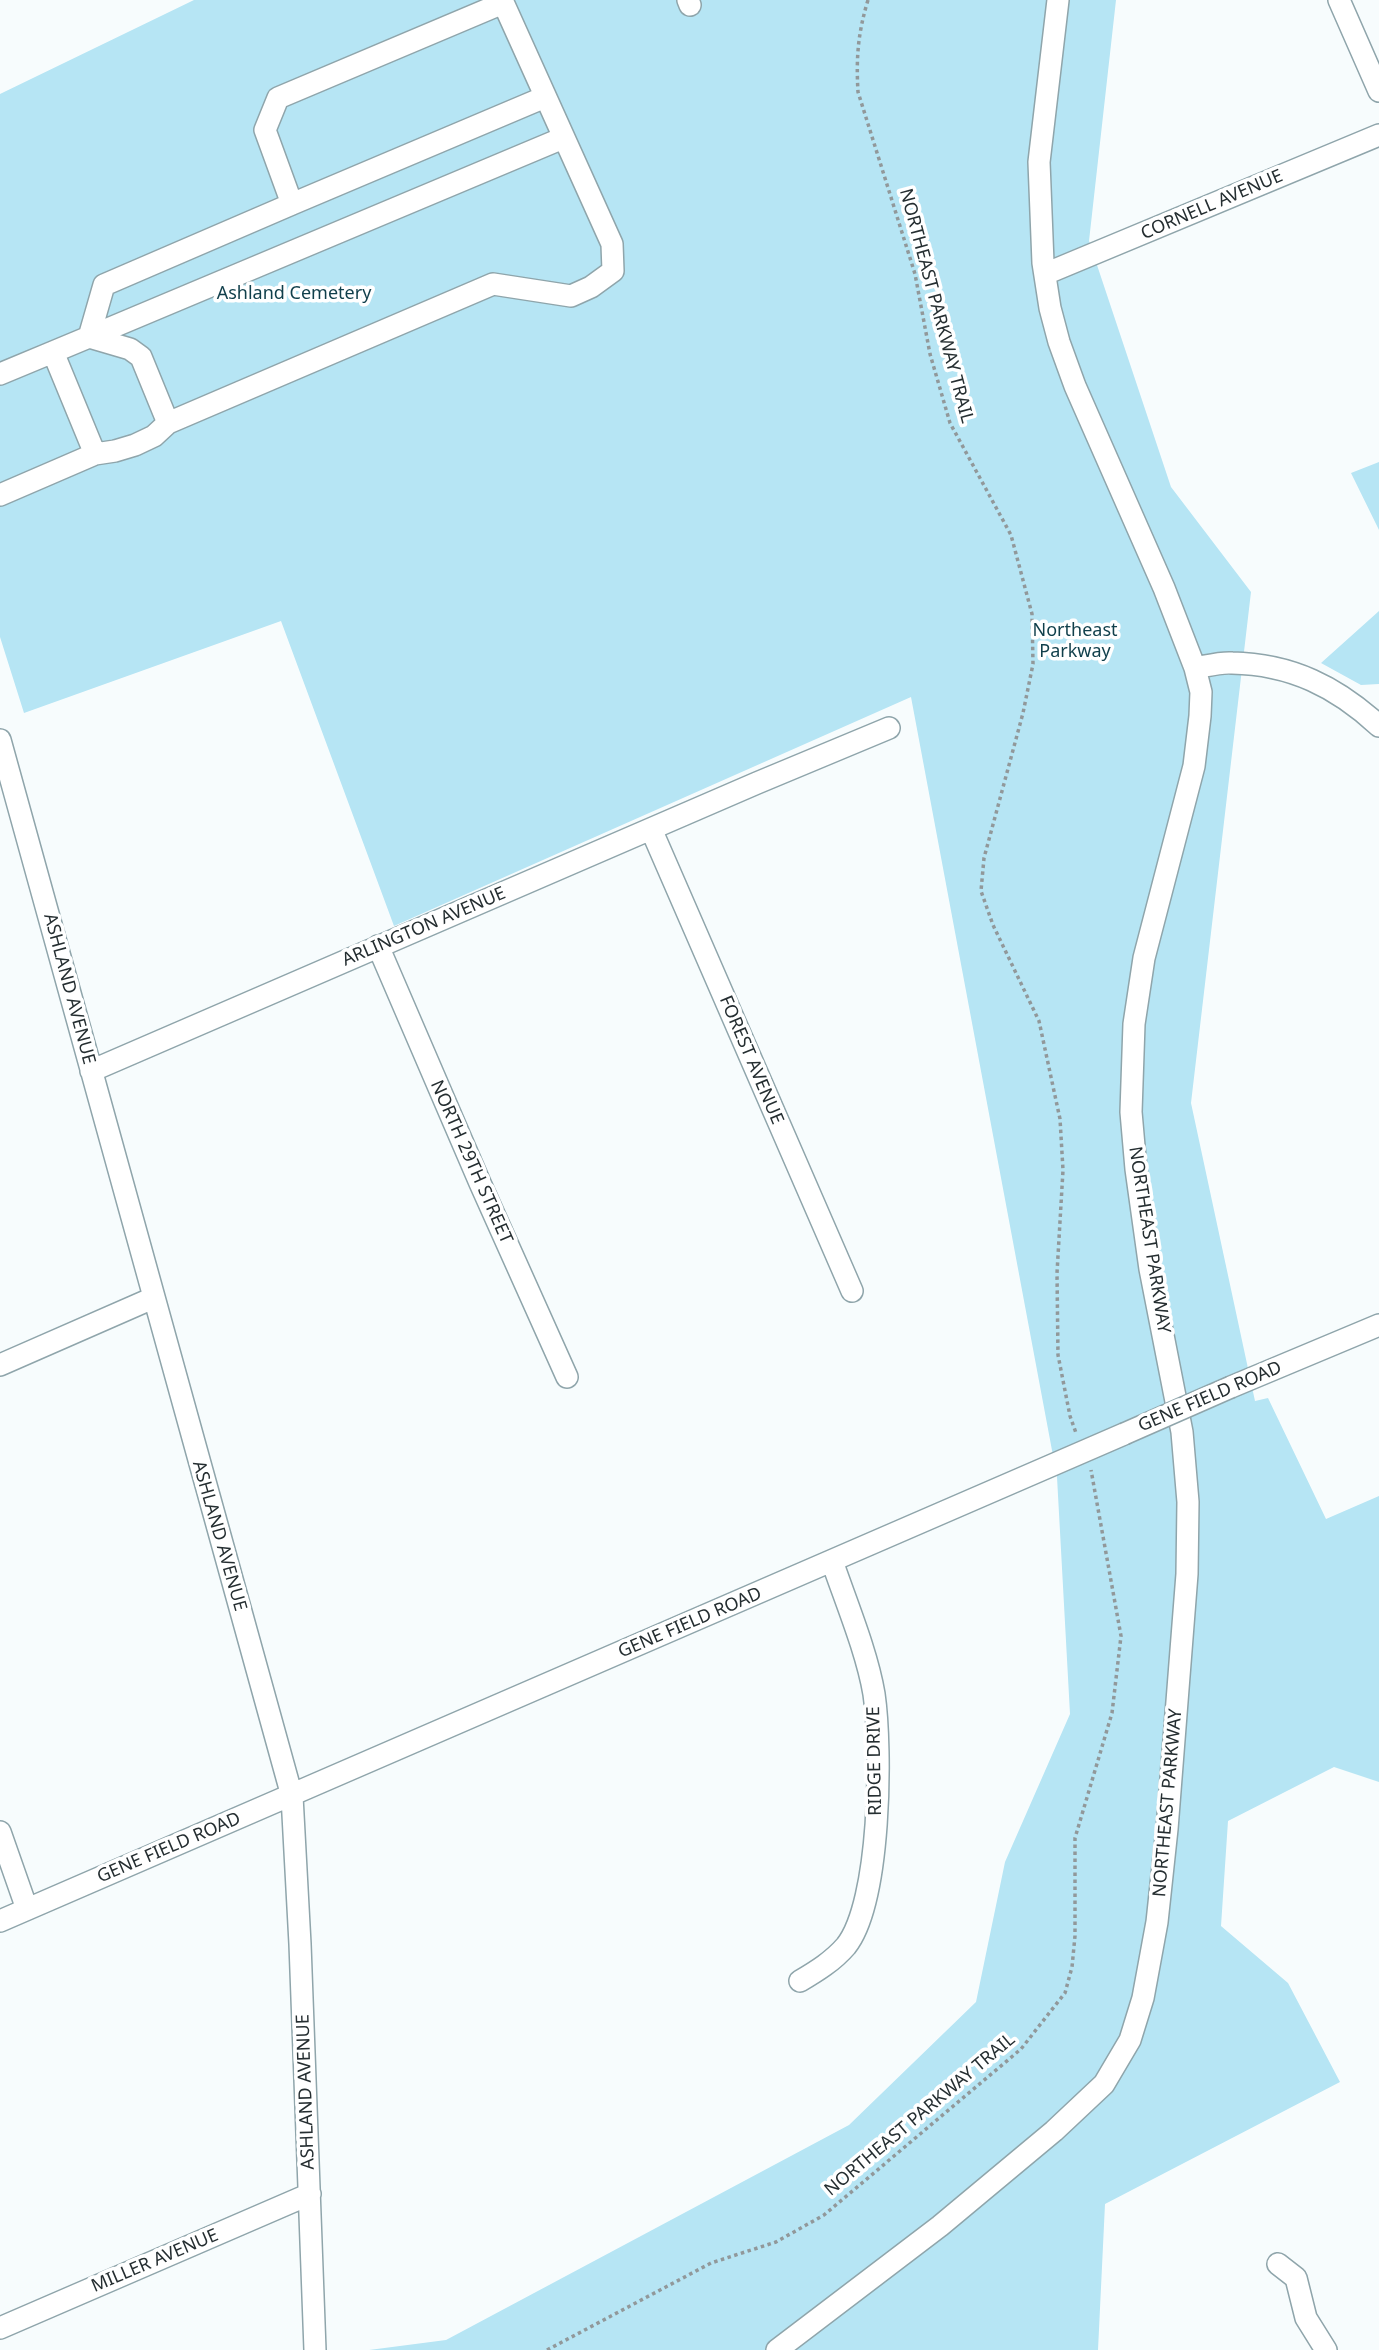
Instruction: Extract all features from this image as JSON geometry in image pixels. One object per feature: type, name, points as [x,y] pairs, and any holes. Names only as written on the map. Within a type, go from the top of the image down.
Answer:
[{"type":"street","name":"NORTHEAST PARKWAY","points":[[777,2350],[940,2226],[1054,2131],[1104,2084],[1130,2040],[1143,1998],[1157,1922],[1187,1574],[1188,1502],[1182,1432],[1150,1269],[1131,1112],[1134,1036],[1144,958],[1194,766],[1200,692],[1195,668],[1164,588],[1071,375],[1050,309],[1045,274],[1039,162],[1058,0]]},
{"type":"street","points":[[1339,0],[1379,91]]},
{"type":"street","points":[[0,495],[95,454],[135,445],[154,436],[168,423],[493,284],[571,296],[591,287],[613,271],[612,244],[503,2],[278,98],[265,130],[292,204]]},
{"type":"street","points":[[89,337],[104,285],[545,97]]},
{"type":"street","name":"CORNELL AVENUE","points":[[1045,274],[1379,135]]},
{"type":"street","points":[[0,374],[563,138]]},
{"type":"street","points":[[89,337],[130,349],[141,357],[168,423]]},
{"type":"street","points":[[53,352],[95,454]]},
{"type":"street","points":[[1195,668],[1230,662],[1273,667],[1312,680],[1346,698],[1379,726]]},
{"type":"street","name":"ARLINGTON AVENUE","points":[[91,1071],[889,728]]},
{"type":"street","name":"ASHLAND AVENUE","points":[[0,740],[4,774],[91,1071],[292,1796],[316,2350]]},
{"type":"street","name":"FOREST AVENUE","points":[[651,829],[852,1291]]},
{"type":"street","name":"NORTH 29TH STREET","points":[[378,946],[567,1377]]},
{"type":"street","points":[[0,1365],[153,1298]]},
{"type":"street","name":"GENE FIELD ROAD","points":[[0,1921],[1379,1325]]},
{"type":"street","name":"RIDGE DRIVE","points":[[800,1981],[830,1963],[848,1944],[860,1916],[868,1884],[878,1806],[874,1692],[832,1561]]},
{"type":"street","points":[[0,1832],[27,1909]]},
{"type":"street","name":"MILLER AVENUE","points":[[0,2328],[310,2194]]},
{"type":"street","points":[[1278,2264],[1296,2278],[1306,2318],[1326,2350]]},
{"type":"path","name":"NORTHEAST PARKWAY TRAIL","points":[[547,2350],[711,2263],[776,2242],[824,2215],[1021,2049],[1065,1993],[1072,1967],[1075,1937],[1075,1838],[1112,1713],[1121,1636],[1093,1474],[1070,1416],[1058,1355],[1057,1273],[1063,1170],[1060,1119],[1040,1021],[993,925],[981,891],[984,858],[1023,713],[1033,664],[1032,614],[1011,535],[950,423],[930,354],[915,274],[858,92],[856,61],[859,33],[868,0]]},
{"type":"green space","points":[[194,0],[1116,0],[1089,241],[1171,487],[1251,592],[1191,1103],[1255,1401],[1268,1398],[1326,1519],[1379,1496],[1379,1782],[1334,1767],[1228,1821],[1221,1926],[1288,1983],[1340,2082],[1105,2204],[1098,2350],[369,2350],[446,2340],[849,2125],[976,2002],[1005,1862],[1070,1714],[1057,1477],[911,697],[394,926],[281,621],[24,713],[0,637],[0,94]]},
{"type":"green space","points":[[1379,462],[1379,530],[1351,473]]},
{"type":"green space","points":[[1379,611],[1379,684],[1361,685],[1321,663]]},
{"type":"park label","name":"Ashland Cemetery","points":[[294,294]]},
{"type":"park label","name":"Northeast Parkway","points":[[1075,641]]}]
